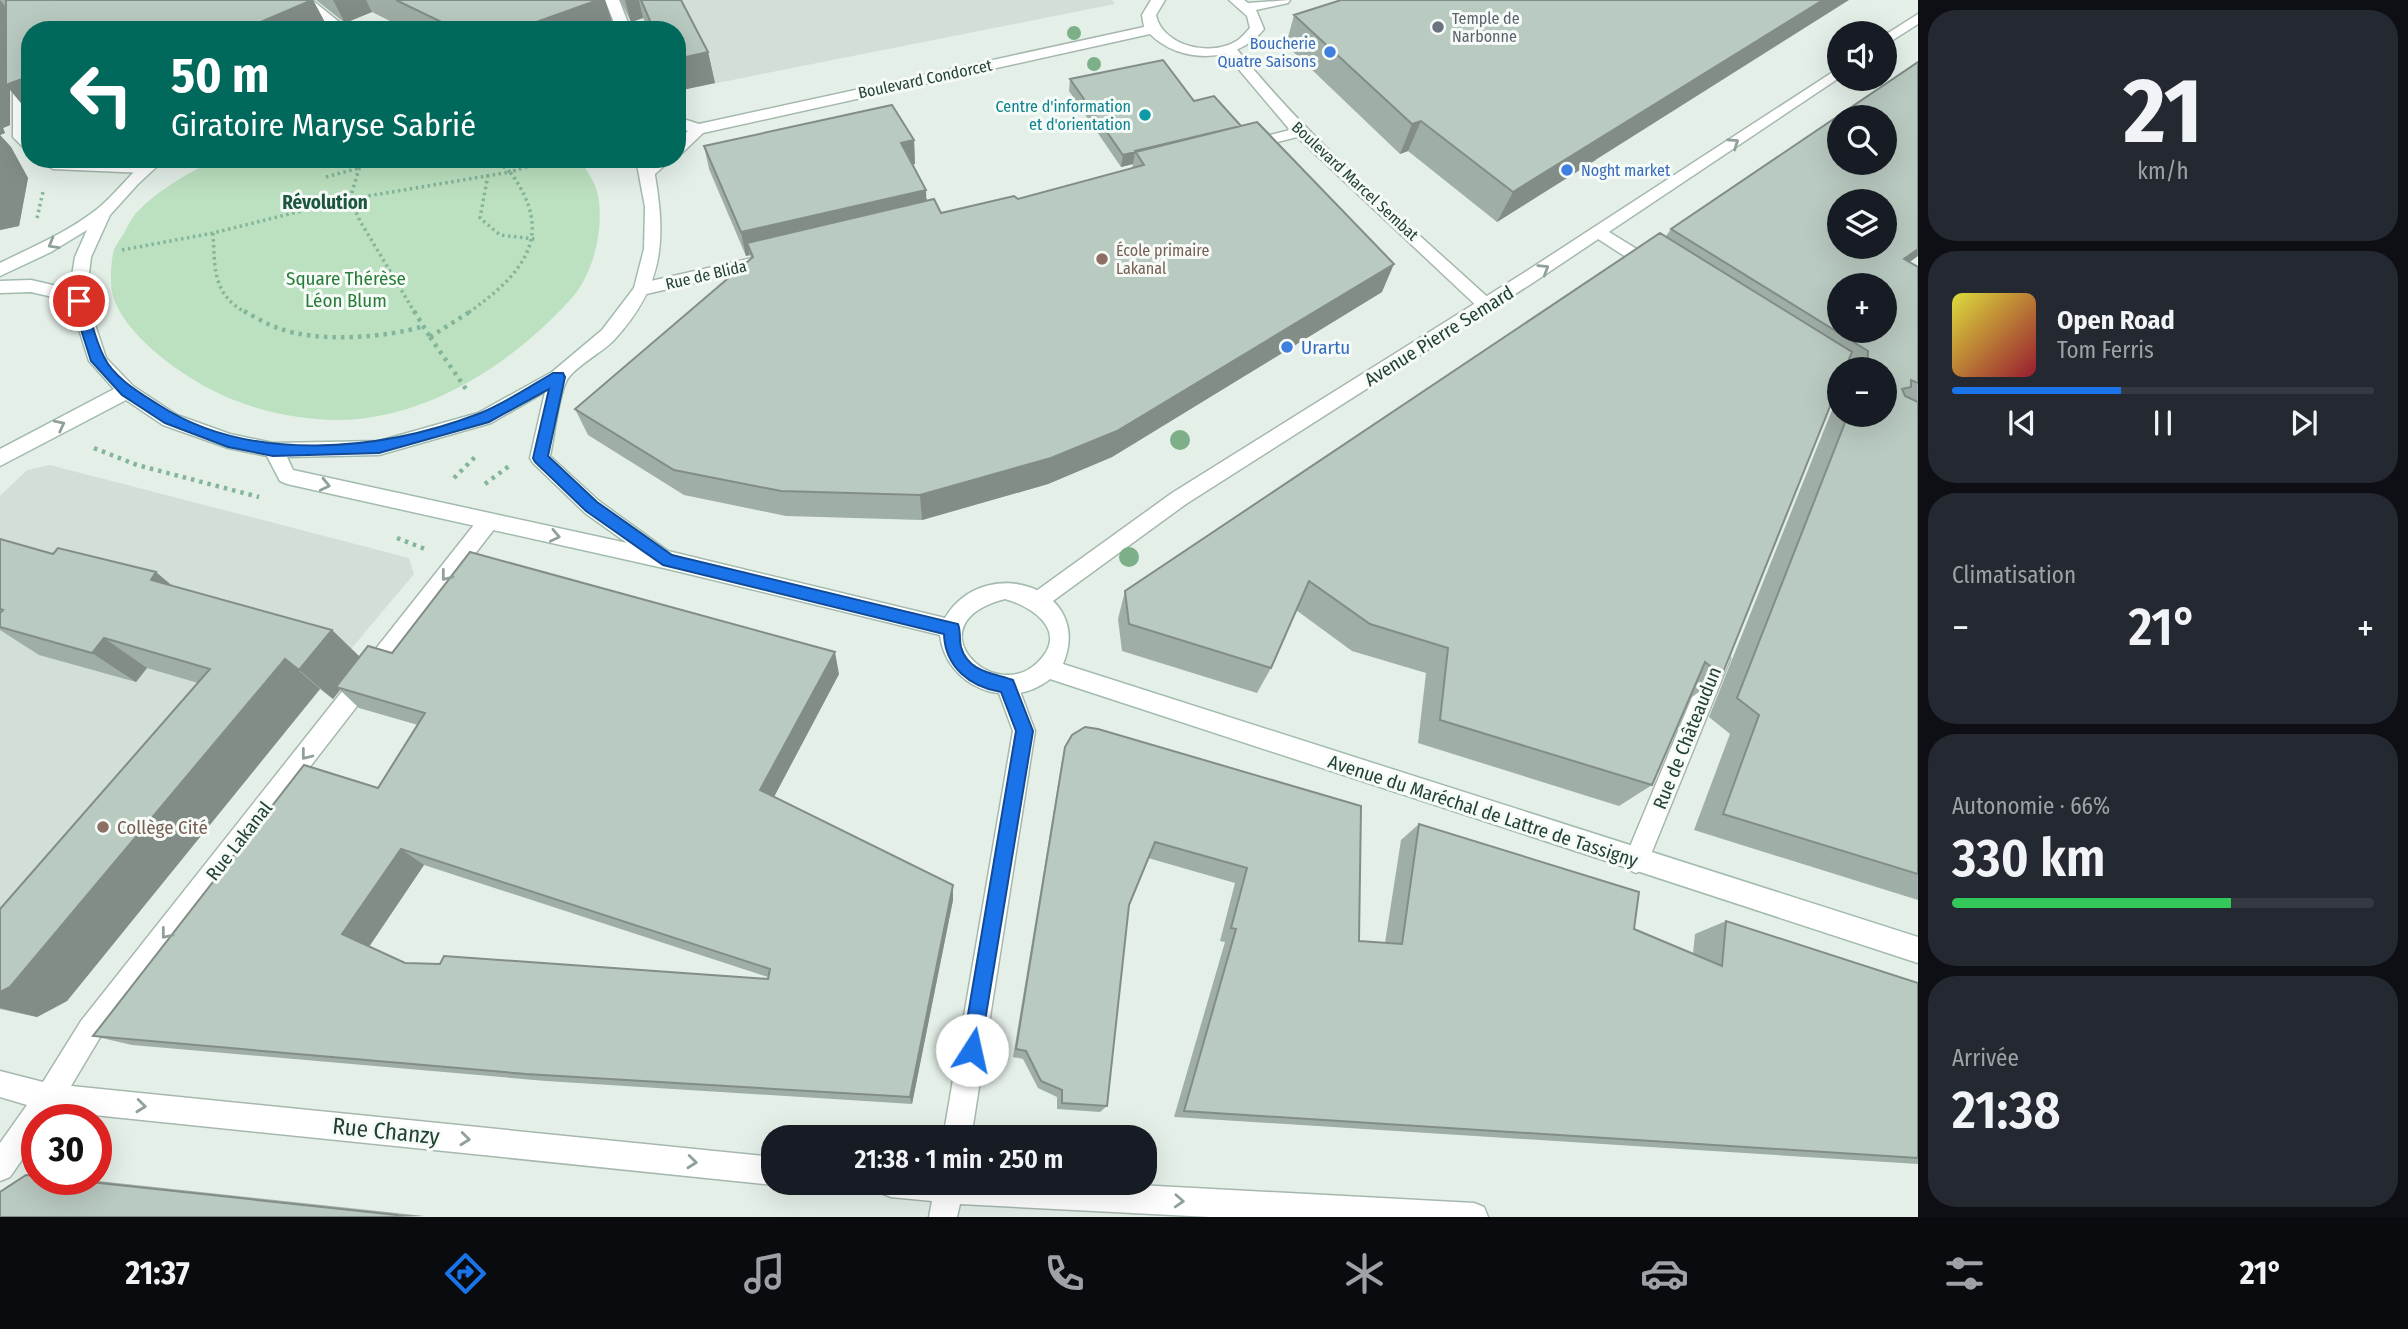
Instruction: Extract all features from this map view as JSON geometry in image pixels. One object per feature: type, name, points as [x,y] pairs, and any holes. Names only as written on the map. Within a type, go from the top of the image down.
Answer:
[{"type":"street","points":[[303,0],[330,21]]},
{"type":"street","points":[[612,0],[620,21]]},
{"type":"street","points":[[1158,0],[1150,7],[1147,18],[1151,30],[1164,41],[1184,50],[1207,53],[1230,50],[1251,39],[1257,29],[1256,21],[1242,4]]},
{"type":"street","points":[[1242,4],[1283,0]]},
{"type":"street","points":[[1897,33],[1918,18]]},
{"type":"street","name":"Boulevard Condorcet","points":[[698,129],[1151,30]]},
{"type":"street","name":"Boulevard Marcel Sembat","points":[[1230,50],[1251,78],[1300,132],[1487,306]]},
{"type":"street","points":[[20,57],[20,141]]},
{"type":"street","name":"Avenue Pierre Semard","points":[[1039,600],[1094,557],[1189,493],[1601,233],[1827,80]]},
{"type":"street","points":[[686,125],[698,129],[686,141]]},
{"type":"street","points":[[1234,148],[1300,132]]},
{"type":"street","points":[[0,270],[45,248],[103,214],[147,168]]},
{"type":"street","points":[[103,214],[83,257],[77,297],[98,361],[127,391],[170,419],[228,441],[273,450],[379,448],[484,418],[558,377],[608,335],[642,289],[652,249],[653,206],[647,168]]},
{"type":"street","points":[[1601,233],[1670,278]]},
{"type":"street","name":"Rue de Blida","points":[[642,289],[793,254]]},
{"type":"street","points":[[0,287],[32,286],[77,297]]},
{"type":"street","points":[[558,377],[540,458],[592,507],[668,561]]},
{"type":"street","points":[[0,458],[127,391]]},
{"type":"street","points":[[273,450],[287,476],[668,561],[952,629]]},
{"type":"street","name":"Rue Lakanal","points":[[0,1167],[49,1097],[90,1030],[488,522]]},
{"type":"street","points":[[1005,590],[1023,593],[1039,600],[1051,611],[1061,640],[1057,655],[1048,669],[1037,678],[1007,685],[988,682],[971,674],[959,661],[953,645],[952,629],[959,614],[971,601],[987,593],[1005,590]]},
{"type":"street","name":"Rue de Châteaudun","points":[[1636,861],[1728,636]]},
{"type":"street","name":"Avenue du Maréchal de Lattre de Tassigny","points":[[1048,669],[1918,950]]},
{"type":"street","points":[[959,1125],[1024,731],[1007,685]]},
{"type":"street","name":"Rue Chanzy","points":[[0,1084],[49,1097],[761,1170]]},
{"type":"street","points":[[943,1217],[948,1195]]},
{"type":"street","points":[[1102,1195],[1474,1217]]},
{"type":"path","points":[[326,177],[357,168]]},
{"type":"path","points":[[360,168],[350,200],[430,337],[463,385]]},
{"type":"path","points":[[430,337],[505,288],[535,239],[528,200],[505,168]]},
{"type":"path","points":[[113,252],[214,233],[350,200],[523,168]]},
{"type":"path","points":[[488,176],[480,218],[500,235],[535,239]]},
{"type":"path","points":[[214,233],[215,274],[230,304],[280,329],[330,337],[401,333],[424,326]]},
{"type":"shaded area","points":[[636,0],[1112,0],[1115,4],[686,89],[686,21],[665,21]]},
{"type":"shaded area","name":"Collège Cité","points":[[50,465],[409,558],[414,574],[346,655],[0,1006],[0,496],[27,470]]},
{"type":"green space","name":"Square Thérèse Léon Blum","points":[[200,168],[585,168],[597,190],[599,228],[590,267],[578,290],[549,322],[501,362],[475,379],[419,405],[359,419],[312,419],[279,414],[248,405],[199,383],[161,357],[129,325],[118,308],[112,291],[111,272],[117,244],[144,205]]},
{"type":"building","points":[[6,0],[312,0],[263,21],[21,21],[21,79],[6,85]]},
{"type":"building","points":[[396,0],[598,0],[539,21],[439,21]]},
{"type":"building","points":[[641,0],[681,0],[708,52],[686,57],[686,21],[650,21]]},
{"type":"building","points":[[1341,0],[1823,0],[1513,192],[1421,121],[1412,124],[1294,15]]},
{"type":"building","points":[[1163,60],[1194,101],[1214,96],[1241,126],[1123,155],[1070,79]]},
{"type":"building","points":[[1918,62],[1918,249],[1904,259],[1918,267],[1918,383],[1911,380],[1911,387],[1902,389],[1905,396],[1918,402],[1918,874],[1723,814],[1759,715],[1737,698],[1843,427],[1897,427],[1897,357],[1868,357],[1868,351],[1855,343],[1897,343],[1897,273],[1827,273],[1827,326],[1671,229],[1827,124],[1827,175],[1897,175],[1897,105],[1854,105],[1875,91],[1897,91],[1897,76]]},
{"type":"building","points":[[892,105],[914,140],[901,143],[926,190],[741,232],[704,146]]},
{"type":"building","points":[[1257,122],[1394,264],[1117,431],[1051,458],[920,495],[781,491],[674,470],[575,409],[753,257],[747,243],[934,199],[941,213],[1014,196],[1018,199],[1144,165],[1135,151]]},
{"type":"building","points":[[1660,233],[1827,337],[1827,343],[1837,343],[1852,352],[1850,357],[1827,357],[1827,414],[1722,675],[1705,662],[1652,785],[1440,720],[1448,648],[1370,624],[1309,581],[1271,668],[1129,624],[1125,591]]},
{"type":"building","points":[[0,539],[53,554],[58,548],[156,572],[151,580],[332,630],[299,670],[285,659],[10,987],[0,992],[0,909],[210,669],[104,638],[92,653],[0,627],[0,613],[3,610],[0,609]]},
{"type":"building","points":[[470,552],[835,652],[760,790],[953,885],[910,1097],[526,1074],[93,1036],[304,765],[378,788],[425,713],[336,687],[368,646],[392,653]],"holes":[[[401,849],[770,969],[768,979],[444,956],[440,964],[405,963],[342,934]]]},
{"type":"building","points":[[1085,727],[1361,806],[1359,941],[1402,944],[1419,824],[1639,892],[1634,929],[1722,966],[1726,921],[1918,983],[1918,1158],[1184,1111],[1236,929],[1231,928],[1247,868],[1155,842],[1129,905],[1107,1106],[1062,1103],[1062,1090],[1041,1081],[1026,1051],[1016,1049],[1065,747],[1072,735]]},
{"type":"building","points":[[21,1178],[21,1195],[112,1195],[112,1184],[397,1215],[0,1217],[0,1192]]},
{"type":"place","name":"Temple de Narbonne","points":[[1438,27]]},
{"type":"place","name":"Boucherie Quatre Saisons","points":[[1330,52]]},
{"type":"place","name":"Centre d'information et d'orientation","points":[[1145,115]]},
{"type":"place","name":"Noght market","points":[[1567,170]]},
{"type":"place","name":"École primaire Lakanal","points":[[1102,259]]},
{"type":"place","name":"Urartu","points":[[1287,347]]},
{"type":"place","name":"Collège Cité","points":[[103,827]]},
{"type":"district","name":"Révolution","points":[[325,202]]},
{"type":"route","points":[[79,301],[98,361],[127,391],[170,419],[228,441],[273,450],[379,448],[484,418],[558,377],[540,458],[592,507],[668,561],[952,629],[953,645],[959,661],[971,674],[988,682],[1007,685],[1024,731],[972,1050]]}]
